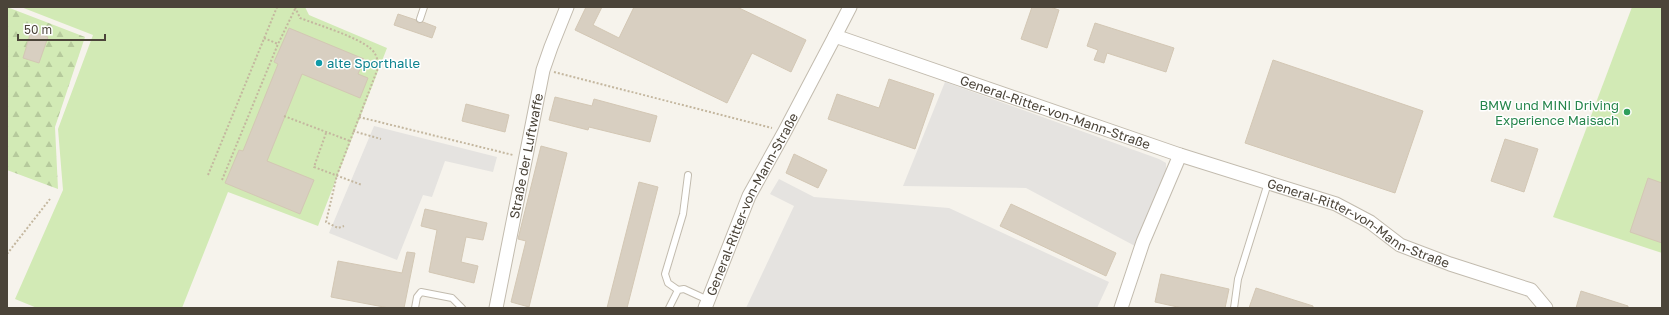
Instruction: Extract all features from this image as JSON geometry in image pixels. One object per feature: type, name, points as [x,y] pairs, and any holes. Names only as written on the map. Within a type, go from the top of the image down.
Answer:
[{"type":"street","name":"Straße der Luftwaffe","points":[[496,308],[543,70],[567,7]]},
{"type":"street","points":[[835,36],[850,7]]},
{"type":"street","name":"General-Ritter-von-Mann-Straße","points":[[707,304],[749,196],[835,36],[1180,155],[1336,204],[1370,222],[1400,245],[1450,264],[1531,290],[1546,308]]},
{"type":"street","points":[[1121,308],[1143,242],[1180,155]]},
{"type":"lane","points":[[420,19],[424,7]]},
{"type":"lane","points":[[688,175],[683,214],[665,274],[668,283],[678,290],[684,289],[707,304]]},
{"type":"lane","points":[[1234,308],[1238,279],[1268,183]]},
{"type":"lane","points":[[669,308],[678,290]]},
{"type":"lane","points":[[414,308],[420,292],[452,298],[462,308]]},
{"type":"path","points":[[208,175],[277,7]]},
{"type":"path","points":[[222,180],[278,44],[296,7]]},
{"type":"path","points":[[296,7],[300,18],[361,42],[372,49],[378,58],[378,68],[337,175],[326,222],[338,228],[344,226]]},
{"type":"path","points":[[264,38],[278,44]]},
{"type":"path","points":[[543,70],[785,131]]},
{"type":"path","points":[[284,116],[350,141]]},
{"type":"path","points":[[359,117],[525,158]]},
{"type":"path","points":[[353,132],[381,139]]},
{"type":"path","points":[[326,133],[314,167],[362,185]]},
{"type":"path","points":[[7,254],[50,199]]},
{"type":"green space","points":[[7,7],[85,37],[55,127],[58,189],[7,170]]},
{"type":"green space","points":[[21,7],[305,7],[309,15],[387,48],[318,226],[228,192],[182,308],[37,308],[15,299],[63,190],[58,129],[93,35]]},
{"type":"green space","name":"BMW und MINI Driving Experience Maisach","points":[[1632,7],[1662,7],[1662,253],[1553,217]]},
{"type":"shaded area","points":[[945,82],[1159,159],[1166,163],[1166,176],[1135,246],[1026,188],[903,186]]},
{"type":"shaded area","points":[[374,126],[497,157],[493,172],[445,161],[432,197],[423,195],[397,260],[329,233]]},
{"type":"shaded area","points":[[779,179],[814,197],[949,208],[1109,282],[1097,308],[746,308],[794,206],[770,194]]},
{"type":"building","points":[[586,7],[602,7],[593,25],[619,38],[634,7],[737,7],[806,40],[791,72],[752,53],[727,103],[575,30]]},
{"type":"building","points":[[1032,7],[1050,7],[1059,10],[1047,48],[1021,39]]},
{"type":"building","points":[[398,14],[416,20],[418,23],[423,22],[436,27],[432,38],[394,25]]},
{"type":"building","points":[[1095,23],[1174,48],[1166,72],[1107,53],[1104,63],[1094,60],[1098,50],[1087,46]]},
{"type":"building","points":[[289,28],[364,59],[358,74],[368,78],[360,98],[302,74],[267,161],[314,180],[300,214],[225,183],[239,150],[243,151],[278,64],[274,62]]},
{"type":"building","points":[[31,31],[48,37],[39,63],[23,58]]},
{"type":"building","points":[[1273,60],[1423,111],[1395,193],[1245,143]]},
{"type":"building","points":[[889,79],[934,94],[915,149],[828,119],[837,94],[879,108]]},
{"type":"building","points":[[555,97],[592,106],[594,99],[657,116],[650,142],[589,127],[588,130],[549,120]]},
{"type":"building","points":[[466,104],[509,115],[505,132],[462,121]]},
{"type":"building","points":[[1505,139],[1538,149],[1524,192],[1491,181]]},
{"type":"building","points":[[541,146],[567,153],[529,307],[511,302],[526,241],[518,239]]},
{"type":"building","points":[[794,154],[827,170],[818,188],[786,173]]},
{"type":"building","points":[[1648,178],[1662,183],[1662,243],[1630,232]]},
{"type":"building","points":[[639,182],[658,187],[627,308],[607,308]]},
{"type":"building","points":[[1011,204],[1116,253],[1106,276],[1000,226]]},
{"type":"building","points":[[425,209],[487,223],[483,240],[466,237],[461,262],[478,266],[474,283],[429,272],[437,230],[421,226]]},
{"type":"building","points":[[407,252],[415,253],[404,308],[389,308],[331,297],[338,261],[402,273]]},
{"type":"building","points":[[1161,274],[1229,289],[1225,308],[1182,308],[1155,302]]},
{"type":"building","points":[[1256,288],[1313,306],[1313,308],[1249,308]]},
{"type":"building","points":[[1581,291],[1628,306],[1628,308],[1576,308]]},
{"type":"place","name":"alte Sporthalle","points":[[319,63]]},
{"type":"place","name":"BMW und MINI Driving Experience Maisach","points":[[1627,112]]}]
